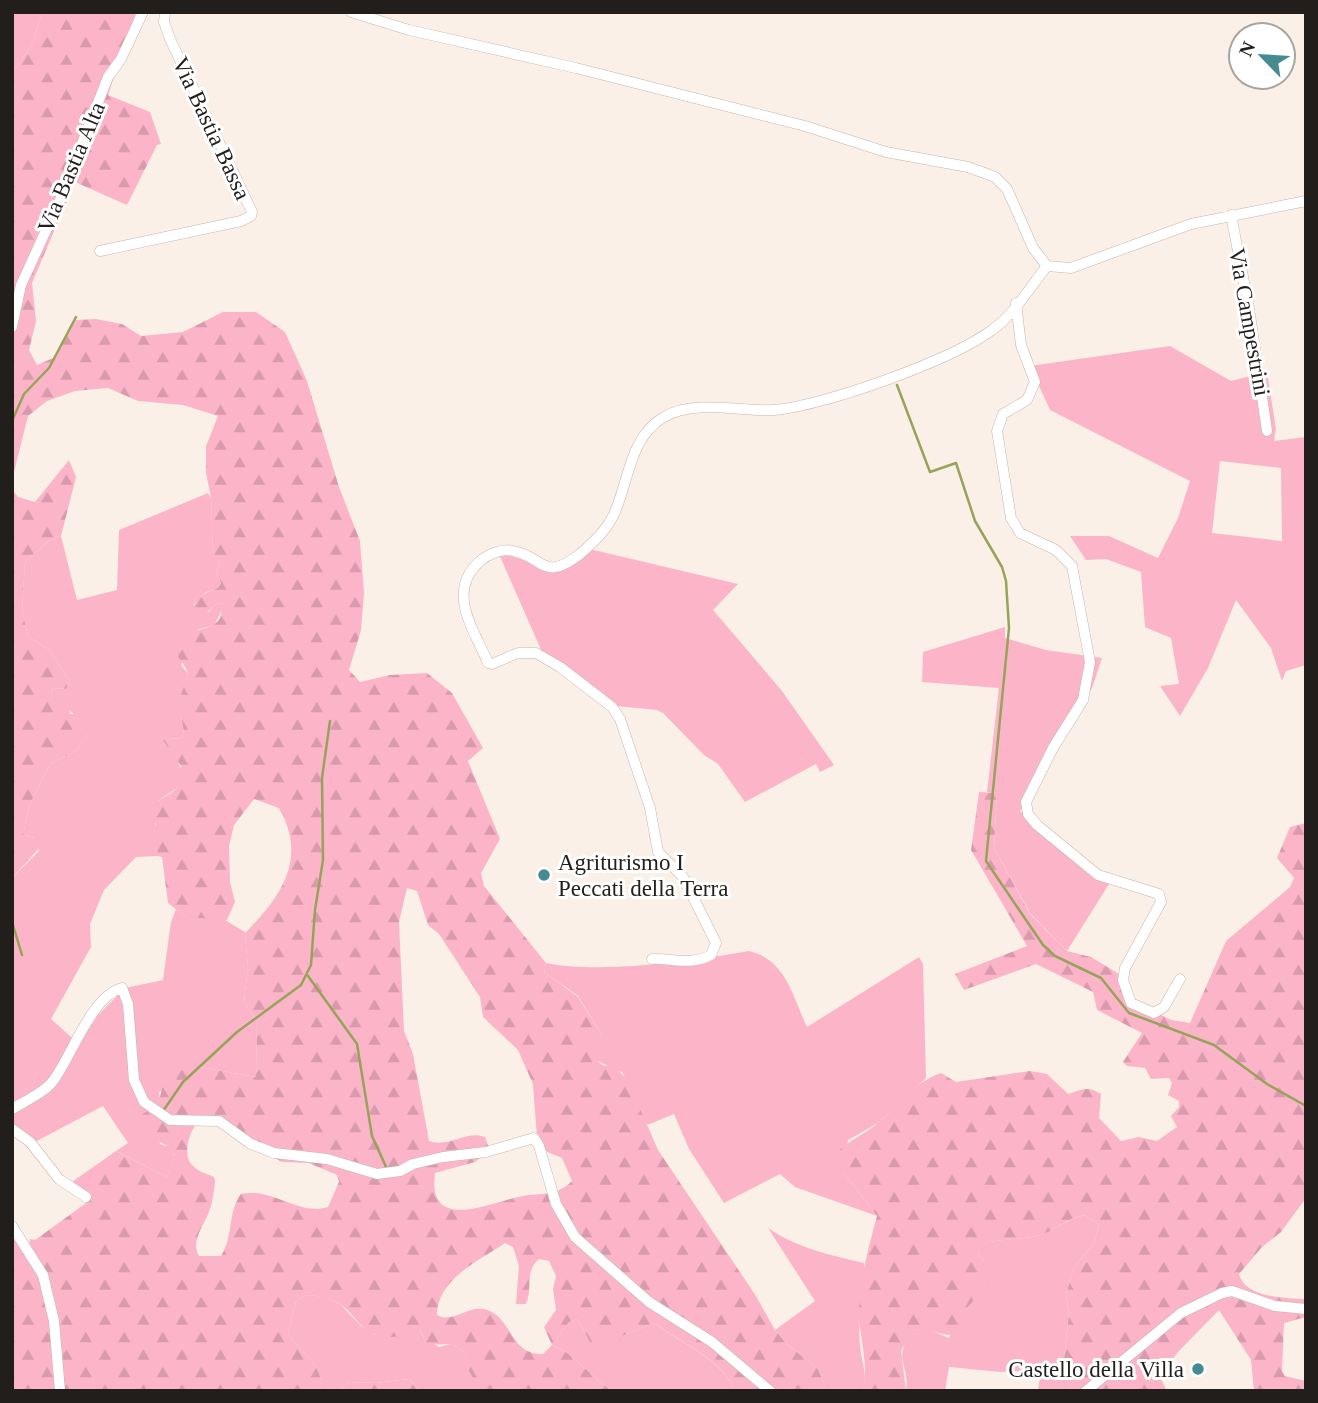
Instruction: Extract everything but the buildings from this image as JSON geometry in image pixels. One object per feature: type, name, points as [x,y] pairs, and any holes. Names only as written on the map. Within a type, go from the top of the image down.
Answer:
[{"type":"street","name":"Via Bastia Alta","points":[[12,327],[21,285],[60,200],[108,77],[121,59],[143,12]]},
{"type":"street","name":"Via Bastia Bassa","points":[[100,251],[241,221],[251,216],[252,212],[235,173],[170,39],[164,22],[165,12]]},
{"type":"street","points":[[351,12],[409,30],[576,68],[805,126],[886,152],[968,167],[995,177],[1007,189],[1033,248],[1047,266],[990,332],[868,386],[789,408],[692,410],[665,416],[650,429],[635,453],[611,520],[581,553],[558,566],[545,568],[516,551],[500,551],[481,561],[466,579],[462,598],[488,663],[492,664],[518,653],[536,653],[607,701],[620,719],[650,808],[658,852],[683,877],[716,943],[711,955],[700,959],[678,963],[652,959]]},
{"type":"street","name":"Via Campestrini","points":[[1047,266],[1057,268],[1084,264],[1191,224],[1306,201]]},
{"type":"street","name":"Via Campestrini","points":[[1231,215],[1250,308],[1267,431]]},
{"type":"street","points":[[1016,303],[1021,345],[1035,382],[1030,397],[1005,412],[998,428],[1011,518],[1020,533],[1056,550],[1072,565],[1090,662],[1083,700],[1048,757],[1026,802],[1026,809],[1037,825],[1102,877],[1159,894],[1161,902],[1156,913],[1125,968],[1123,980],[1131,1003],[1153,1013],[1164,1007],[1180,979]]},
{"type":"street","points":[[12,1109],[51,1084],[92,1014],[122,988],[128,1004],[134,1080],[144,1102],[170,1120],[219,1121],[251,1144],[274,1153],[317,1158],[377,1174],[400,1171],[413,1164],[443,1157],[486,1153],[534,1138],[540,1146],[556,1203],[575,1237],[649,1302],[712,1342],[770,1391]]},
{"type":"street","points":[[12,1129],[30,1142],[59,1179],[86,1197]]},
{"type":"street","points":[[12,1226],[43,1275],[54,1321],[60,1391]]},
{"type":"street","points":[[1086,1391],[1181,1313],[1222,1293],[1232,1291],[1275,1306],[1306,1309]]},
{"type":"green space","points":[[12,12],[42,12],[33,43],[12,73]]},
{"type":"green space","points":[[42,12],[136,12],[108,95],[150,112],[161,144],[157,145],[127,205],[75,182],[32,283],[36,321],[29,350],[37,365],[53,358],[76,320],[96,319],[122,324],[141,336],[183,332],[223,312],[256,312],[285,332],[307,381],[339,487],[360,541],[364,593],[361,630],[349,670],[360,682],[390,675],[427,673],[452,693],[483,748],[468,761],[500,839],[481,873],[484,886],[546,963],[544,972],[578,997],[602,1035],[596,1060],[602,1065],[616,1067],[629,1083],[658,1150],[756,1296],[775,1330],[787,1344],[818,1369],[827,1391],[734,1391],[730,1381],[712,1362],[654,1323],[622,1336],[618,1344],[605,1350],[593,1347],[577,1319],[569,1322],[552,1345],[566,1352],[611,1391],[453,1391],[476,1383],[467,1367],[466,1353],[451,1344],[427,1345],[420,1329],[397,1337],[373,1334],[337,1302],[324,1297],[305,1295],[296,1301],[288,1334],[315,1365],[322,1391],[12,1391],[12,1226],[29,1245],[30,1239],[35,1240],[89,1201],[69,1184],[116,1151],[167,1177],[175,1155],[169,1147],[139,1130],[138,1119],[144,1113],[155,1109],[169,1073],[199,1067],[256,1077],[257,1022],[244,1002],[248,968],[245,933],[279,891],[286,876],[291,844],[279,808],[254,799],[234,825],[229,846],[230,882],[235,902],[227,920],[186,917],[168,903],[162,857],[157,856],[159,844],[152,836],[156,824],[149,816],[157,802],[177,788],[181,766],[163,740],[181,738],[184,733],[181,715],[176,710],[188,674],[178,656],[178,648],[185,633],[211,626],[220,618],[222,612],[222,603],[216,604],[203,617],[192,618],[199,598],[218,588],[221,583],[216,572],[220,563],[213,557],[211,499],[206,472],[206,446],[218,416],[183,405],[138,401],[108,388],[75,391],[47,401],[28,416],[12,480],[12,73],[33,43]],"holes":[[[407,888],[417,891],[428,925],[439,934],[480,997],[483,1017],[518,1050],[533,1084],[537,1138],[545,1151],[562,1158],[572,1181],[559,1190],[462,1210],[440,1203],[435,1191],[435,1173],[475,1162],[490,1151],[485,1137],[478,1135],[437,1143],[429,1141],[413,1054],[404,1031],[399,922]],[[196,1125],[217,1126],[282,1162],[309,1163],[337,1175],[339,1182],[328,1207],[306,1208],[264,1194],[241,1194],[221,1256],[199,1256],[197,1238],[210,1209],[215,1181],[214,1177],[197,1169],[189,1161],[188,1145]],[[505,1243],[513,1247],[519,1266],[516,1304],[526,1304],[534,1264],[539,1259],[549,1261],[556,1276],[553,1289],[556,1310],[544,1327],[552,1345],[543,1354],[524,1349],[498,1316],[490,1311],[475,1309],[450,1317],[437,1315],[444,1291],[472,1264]]]},
{"type":"green space","points":[[1170,346],[1231,381],[1267,372],[1276,429],[1274,441],[1306,437],[1306,665],[1286,671],[1282,681],[1271,648],[1236,600],[1208,668],[1180,716],[1160,686],[1179,684],[1171,638],[1145,627],[1141,572],[1106,559],[1086,560],[1070,536],[1109,536],[1158,558],[1178,518],[1190,481],[1050,410],[1030,366]],"holes":[[[1220,461],[1281,468],[1282,541],[1212,533]]]},
{"type":"green space","points":[[69,460],[76,477],[61,536],[49,541],[25,562],[22,610],[28,636],[49,650],[70,682],[66,689],[53,688],[51,694],[69,702],[70,714],[76,714],[87,735],[76,751],[50,764],[30,804],[23,834],[39,840],[42,845],[12,878],[12,489],[18,497],[35,502]]},
{"type":"green space","points":[[208,493],[211,499],[213,553],[220,563],[216,572],[221,583],[218,588],[206,592],[193,605],[208,613],[216,604],[222,603],[223,609],[214,625],[197,630],[181,665],[188,674],[181,715],[184,733],[181,738],[169,739],[182,772],[177,788],[158,801],[154,819],[160,845],[157,856],[136,857],[104,890],[90,924],[91,947],[51,1019],[79,1044],[98,1015],[125,988],[163,980],[171,922],[176,909],[186,917],[220,917],[245,932],[248,968],[244,1002],[257,1022],[256,1077],[199,1067],[159,1092],[160,1101],[155,1109],[160,1144],[170,1147],[175,1156],[167,1177],[116,1151],[128,1143],[103,1106],[35,1142],[12,1127],[12,878],[39,851],[34,838],[23,834],[30,804],[50,764],[76,751],[87,735],[80,726],[79,719],[51,694],[53,688],[66,689],[70,682],[49,650],[28,636],[22,610],[25,562],[49,541],[61,536],[77,600],[117,590],[119,530]]},
{"type":"green space","points":[[585,548],[738,584],[713,610],[782,691],[834,765],[820,772],[816,764],[745,802],[718,764],[704,755],[663,713],[616,706],[542,652],[498,552],[555,570]]},
{"type":"green space","points":[[1005,627],[1005,638],[1046,650],[1102,658],[1092,688],[1020,811],[1109,884],[1067,951],[1030,913],[994,848],[997,793],[987,792],[999,688],[922,682],[923,652]]},
{"type":"green space","points":[[979,792],[997,793],[994,848],[1030,914],[1067,951],[1091,957],[1119,974],[1128,998],[1171,1020],[1190,1023],[1226,941],[1290,887],[1294,878],[1277,858],[1290,827],[1306,823],[1306,1198],[1281,1232],[1262,1247],[1239,1274],[1249,1288],[1258,1292],[1306,1299],[1306,1317],[1284,1323],[1282,1371],[1285,1376],[1306,1381],[1306,1391],[1254,1391],[1251,1360],[1219,1310],[1178,1352],[1160,1377],[1167,1391],[1071,1391],[1064,1359],[1069,1314],[1066,1294],[1074,1267],[1094,1243],[1099,1225],[1085,1215],[1040,1235],[981,1245],[978,1253],[985,1262],[988,1284],[964,1311],[968,1323],[964,1334],[913,1330],[901,1351],[906,1391],[862,1391],[865,1365],[859,1303],[877,1216],[844,1173],[835,1155],[846,1145],[878,1123],[915,1088],[941,1073],[956,1082],[1030,1071],[1047,1074],[1068,1094],[1084,1089],[1092,1090],[1101,1094],[1099,1118],[1121,1141],[1139,1137],[1157,1141],[1177,1127],[1171,1116],[1179,1107],[1179,1101],[1168,1095],[1172,1083],[1169,1078],[1151,1079],[1145,1068],[1127,1066],[1123,1062],[1142,1033],[1097,1010],[1093,992],[1036,964],[964,990],[955,974],[1027,946],[971,850]]},
{"type":"green space","points":[[749,951],[772,962],[780,971],[792,991],[807,1027],[919,957],[923,964],[926,1078],[878,1123],[848,1140],[844,1173],[877,1216],[795,1187],[780,1174],[724,1203],[689,1149],[674,1114],[647,1125],[622,1072],[595,1060],[602,1035],[578,996],[544,972],[546,963],[619,967]]},
{"type":"green space","points":[[1085,1215],[1099,1225],[1094,1243],[1074,1267],[1066,1294],[1069,1314],[1064,1359],[1071,1391],[1038,1391],[1041,1370],[1000,1372],[949,1367],[945,1391],[906,1391],[902,1355],[907,1341],[913,1330],[927,1329],[949,1338],[985,1262],[978,1253],[980,1245],[1040,1235]]},
{"type":"green space","points":[[768,1228],[802,1246],[864,1263],[860,1330],[865,1377],[862,1391],[827,1391],[818,1369],[787,1344],[775,1330],[815,1301]]},
{"type":"green space","points":[[305,1295],[327,1297],[341,1305],[361,1326],[375,1335],[420,1329],[424,1339],[439,1347],[451,1344],[466,1353],[468,1369],[477,1383],[458,1391],[442,1392],[421,1391],[409,1379],[376,1383],[349,1382],[339,1391],[322,1391],[315,1365],[288,1334],[296,1301]]},
{"type":"green space","points":[[577,1319],[586,1335],[622,1336],[654,1323],[712,1362],[730,1381],[734,1391],[611,1391],[566,1352],[552,1345],[569,1322]]},
{"type":"green space","points":[[409,1379],[421,1391],[339,1391],[349,1382],[376,1383]]},
{"type":"waterway","points":[[12,421],[24,394],[49,368],[76,317]]},
{"type":"waterway","points":[[897,385],[930,472],[956,463],[975,521],[1002,567],[1006,581],[1009,628],[986,861],[1043,945],[1055,956],[1101,978],[1129,1013],[1214,1045],[1267,1084],[1306,1106]]},
{"type":"waterway","points":[[163,1111],[183,1082],[237,1032],[301,985],[311,965],[315,910],[323,860],[322,778],[330,721]]},
{"type":"waterway","points":[[12,922],[22,955]]},
{"type":"waterway","points":[[308,976],[357,1044],[372,1136],[387,1169]]},
{"type":"place","name":"Agriturismo I Peccati della Terra","points":[[544,875]]},
{"type":"place","name":"Castello della Villa","points":[[1198,1369]]}]
